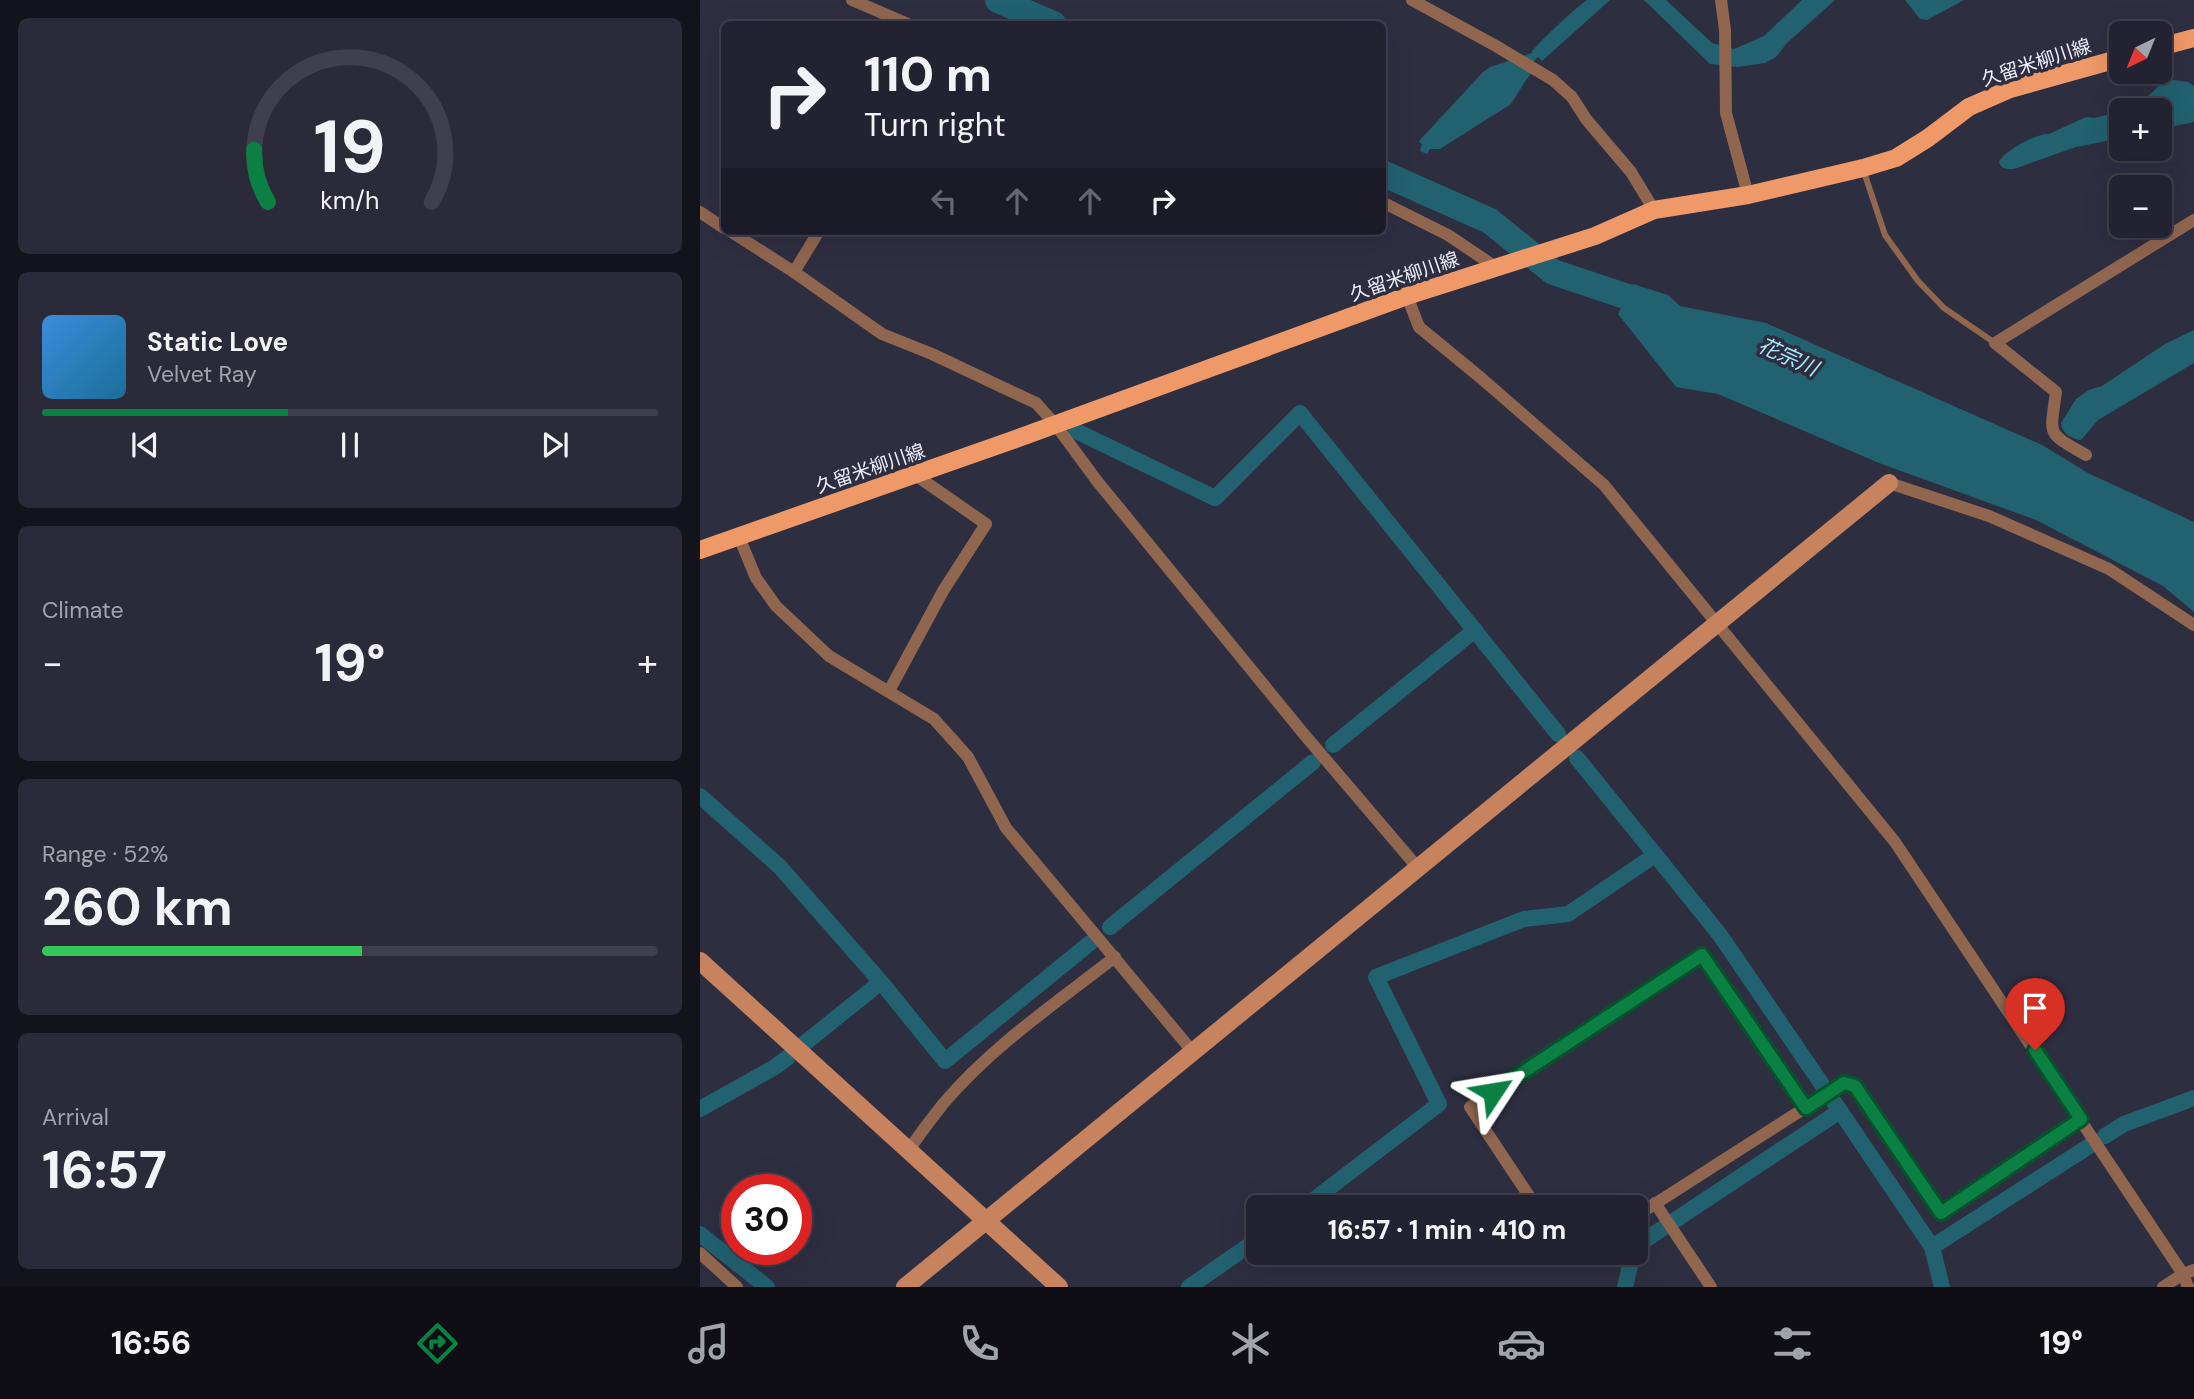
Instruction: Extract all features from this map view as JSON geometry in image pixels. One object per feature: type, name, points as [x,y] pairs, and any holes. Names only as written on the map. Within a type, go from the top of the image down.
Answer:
[{"type":"main road","points":[[2172,43],[2194,37]]},
{"type":"main road","name":"久留米柳川線","points":[[700,550],[1407,296],[1595,236],[1654,210],[1748,195],[1896,158],[1969,107],[2010,89],[2109,61]]},
{"type":"street","points":[[852,0],[901,21]]},
{"type":"street","points":[[1412,0],[1553,80],[1572,97],[1586,119],[1631,172],[1654,210]]},
{"type":"street","points":[[1721,0],[1725,30],[1727,113],[1748,195]]},
{"type":"street","points":[[1386,204],[1448,235],[1497,268]]},
{"type":"street","points":[[700,212],[721,226]]},
{"type":"street","points":[[2085,455],[2056,438],[2051,428],[2056,392],[1996,344],[2194,220]]},
{"type":"street","points":[[736,235],[882,334],[932,354],[1035,403],[1418,868]]},
{"type":"street","points":[[794,272],[817,235]]},
{"type":"street","points":[[1407,296],[1419,327],[1604,485],[1895,842],[2081,1119],[2188,1272],[2188,1287]]},
{"type":"street","points":[[888,691],[943,591],[986,524],[914,474]]},
{"type":"street","points":[[905,1287],[1889,483],[1989,516],[2109,569],[2194,625]]},
{"type":"street","points":[[739,537],[756,578],[776,607],[829,656],[934,719],[968,757],[1006,828],[1194,1052]]},
{"type":"street","points":[[1528,1195],[1470,1107],[1702,955],[1806,1108]]},
{"type":"street","points":[[908,1151],[944,1103],[977,1070],[1008,1041],[1115,957]]},
{"type":"street","points":[[700,961],[1059,1287]]},
{"type":"street","points":[[1648,1208],[1844,1083],[1855,1086],[1941,1213],[2081,1119]]},
{"type":"street","points":[[1655,1203],[1711,1287]]},
{"type":"street","points":[[700,1253],[737,1287]]},
{"type":"street","points":[[2163,1287],[2188,1272]]},
{"type":"lane","points":[[1863,168],[1885,235],[1918,281],[1944,307],[1996,344]]},
{"type":"water","points":[[1587,0],[1610,0],[1542,61],[1538,57],[1531,64],[1535,69],[1511,104],[1440,149],[1430,149],[1427,154],[1420,151],[1420,140],[1483,72],[1490,67],[1532,53],[1558,24]]},
{"type":"water","points":[[1644,0],[1666,0],[1712,43],[1734,49],[1764,36],[1802,0],[1835,0],[1787,43],[1776,57],[1765,63],[1738,67],[1710,64]]},
{"type":"water","points":[[1905,0],[1964,0],[1927,20],[1920,19]]},
{"type":"water","points":[[2172,80],[2188,82],[2194,86],[2194,122],[2172,127],[2172,98],[2146,98],[2161,84],[2172,84]]},
{"type":"water","points":[[2109,115],[2109,140],[2076,147],[2014,169],[2000,165],[1999,162],[2007,153],[2029,140],[2086,117]]},
{"type":"water","points":[[1633,284],[1668,295],[1680,306],[1766,323],[2042,445],[2088,473],[2194,522],[2194,612],[2163,586],[2036,520],[1879,463],[1718,394],[1676,387],[1618,314]]},
{"type":"water","points":[[2194,330],[2194,363],[2098,420],[2081,440],[2065,433],[2061,423],[2076,399],[2089,390],[2102,386],[2165,344]]},
{"type":"waterway","name":"花宗川","points":[[998,0],[1046,21]]},
{"type":"waterway","name":"花宗川","points":[[1386,175],[1490,221],[1553,272],[1658,307]]},
{"type":"waterway","points":[[1076,431],[1215,498],[1300,413],[1558,734]]},
{"type":"waterway","points":[[1333,745],[1475,630]]},
{"type":"waterway","points":[[1577,758],[1720,935],[1823,1086]]},
{"type":"waterway","points":[[1110,927],[1313,762]]},
{"type":"waterway","points":[[700,796],[780,867],[881,982]]},
{"type":"waterway","points":[[1320,1195],[1439,1104],[1376,977],[1524,919],[1568,914],[1655,855]]},
{"type":"waterway","points":[[805,1043],[881,982],[945,1061],[1090,943]]},
{"type":"waterway","points":[[700,1109],[787,1058]]},
{"type":"waterway","points":[[1830,1096],[1932,1247],[2091,1145]]},
{"type":"waterway","points":[[2105,1136],[2124,1124],[2194,1098]]},
{"type":"waterway","points":[[1648,1238],[1840,1111]]},
{"type":"waterway","points":[[700,1234],[767,1287]]},
{"type":"waterway","points":[[1189,1287],[1246,1247]]},
{"type":"waterway","points":[[1932,1247],[1942,1287]]},
{"type":"waterway","points":[[1625,1287],[1630,1265]]},
{"type":"route","points":[[1493,1092],[1702,955],[1806,1108],[1844,1083],[1855,1086],[1941,1213],[2081,1119],[2035,1050]]}]
